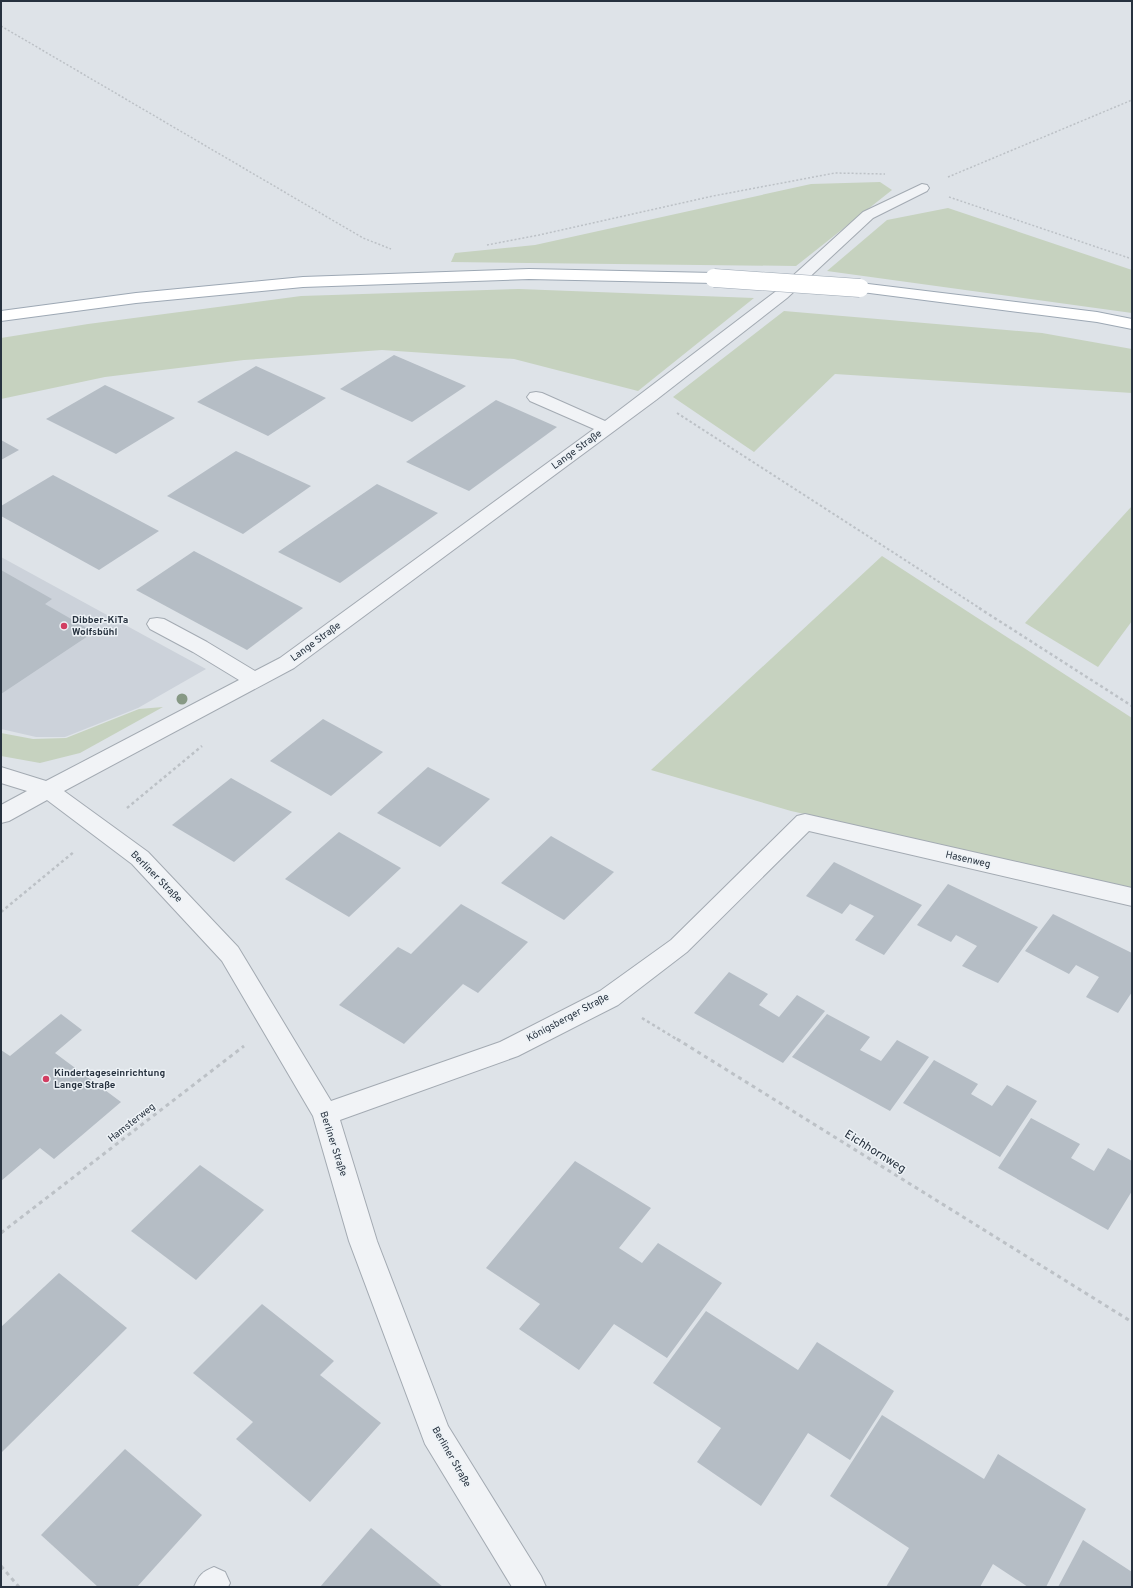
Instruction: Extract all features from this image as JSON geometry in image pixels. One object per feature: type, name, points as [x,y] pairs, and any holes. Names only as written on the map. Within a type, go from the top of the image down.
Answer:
[{"type":"main road","points":[[1,316],[136,298],[303,282],[529,274],[714,278],[860,288],[1097,317],[1132,324]]},
{"type":"street","name":"Lange Straße","points":[[1,815],[287,663],[650,396],[782,295],[868,215],[922,188]]},
{"type":"street","points":[[536,397],[606,428]]},
{"type":"street","points":[[157,624],[200,647],[255,680]]},
{"type":"street","name":"Berliner Straße","points":[[1,775],[48,790],[140,858],[230,954],[325,1114],[363,1241],[436,1434],[530,1587]]},
{"type":"street","name":"Hasenweg","points":[[805,822],[1132,897]]},
{"type":"street","name":"Königsberger Straße","points":[[325,1114],[509,1049],[609,998],[679,946],[805,822]]},
{"type":"path","points":[[1,26],[74,67],[363,238],[397,252]]},
{"type":"path","points":[[922,188],[1132,100]]},
{"type":"path","points":[[482,246],[539,235],[713,196],[835,173],[891,175],[922,188],[1132,259]]},
{"type":"path","points":[[650,396],[1132,706]]},
{"type":"path","points":[[1,912],[205,744]]},
{"type":"path","name":"Eichhornweg","points":[[609,998],[1132,1322]]},
{"type":"path","name":"Hamsterweg","points":[[1,1234],[272,1024]]},
{"type":"path","points":[[1,1566],[19,1587]]},
{"type":"shaded area","name":"Dibber-KiTa Wolfsbühl","points":[[1,557],[206,669],[138,708],[65,737],[36,737],[1,729]]},
{"type":"green space","points":[[880,182],[892,190],[796,266],[451,262],[455,253],[535,245],[811,184]]},
{"type":"green space","points":[[948,208],[1132,270],[1132,313],[827,271],[887,220]]},
{"type":"green space","points":[[519,289],[754,298],[638,391],[514,359],[382,350],[244,360],[105,377],[1,399],[1,338],[88,324],[301,296]]},
{"type":"green space","points":[[784,311],[1042,333],[1132,349],[1132,393],[835,374],[754,452],[673,397]]},
{"type":"green space","points":[[1132,506],[1132,621],[1098,667],[1025,623]]},
{"type":"green space","points":[[882,556],[1132,718],[1132,889],[791,811],[651,770]]},
{"type":"green space","points":[[163,707],[80,753],[40,763],[1,756],[1,733],[33,739],[66,738],[139,709]]},
{"type":"building","points":[[394,355],[466,386],[412,422],[340,389]]},
{"type":"building","points":[[256,366],[326,398],[268,436],[197,402]]},
{"type":"building","points":[[105,385],[175,418],[116,454],[46,419]]},
{"type":"building","points":[[496,400],[557,427],[469,491],[406,462]]},
{"type":"building","points":[[1,440],[19,450],[1,460]]},
{"type":"building","points":[[236,451],[311,486],[243,534],[167,496]]},
{"type":"building","points":[[53,475],[159,531],[99,570],[1,516],[1,506]]},
{"type":"building","points":[[377,484],[438,513],[340,583],[278,552]]},
{"type":"building","points":[[194,551],[303,608],[247,650],[136,590]]},
{"type":"building","points":[[1,570],[52,599],[45,604],[94,632],[1,694]]},
{"type":"building","points":[[323,719],[383,752],[331,796],[270,761]]},
{"type":"building","points":[[428,767],[490,799],[440,847],[377,813]]},
{"type":"building","points":[[231,778],[292,812],[234,862],[172,825]]},
{"type":"building","points":[[339,832],[401,868],[349,917],[285,879]]},
{"type":"building","points":[[551,836],[614,872],[564,920],[501,883]]},
{"type":"building","points":[[834,862],[922,905],[884,955],[855,940],[874,916],[850,904],[842,914],[806,896]]},
{"type":"building","points":[[948,884],[1038,927],[998,983],[962,966],[977,946],[956,935],[951,942],[917,925]]},
{"type":"building","points":[[461,904],[528,942],[478,993],[463,984],[404,1044],[339,1005],[398,947],[411,954]]},
{"type":"building","points":[[1053,914],[1132,953],[1132,992],[1118,1013],[1086,997],[1099,977],[1076,965],[1069,974],[1025,951]]},
{"type":"building","points":[[729,972],[768,994],[759,1005],[779,1017],[797,995],[825,1011],[783,1063],[694,1013]]},
{"type":"building","name":"Kindertageseinrichtung Lange Straße","points":[[61,1014],[82,1030],[55,1053],[121,1102],[54,1159],[40,1148],[1,1181],[1,1050],[10,1056]]},
{"type":"building","points":[[827,1014],[870,1037],[860,1050],[881,1061],[897,1040],[929,1057],[890,1111],[792,1057]]},
{"type":"building","points":[[934,1060],[978,1084],[971,1094],[992,1106],[1007,1085],[1037,1101],[1000,1157],[903,1103]]},
{"type":"building","points":[[1031,1118],[1080,1144],[1071,1158],[1094,1171],[1108,1148],[1132,1161],[1132,1191],[1108,1230],[998,1168]]},
{"type":"building","points":[[575,1161],[651,1208],[619,1248],[642,1263],[658,1243],[722,1283],[667,1358],[614,1324],[579,1370],[519,1329],[540,1304],[486,1268]]},
{"type":"building","points":[[200,1165],[264,1210],[196,1280],[131,1231]]},
{"type":"building","points":[[59,1273],[127,1328],[1,1453],[1,1327]]},
{"type":"building","points":[[262,1304],[334,1361],[320,1375],[381,1423],[310,1502],[236,1439],[253,1422],[193,1373]]},
{"type":"building","points":[[706,1311],[798,1370],[817,1342],[894,1391],[850,1460],[808,1433],[761,1506],[697,1462],[721,1428],[653,1383]]},
{"type":"building","points":[[882,1415],[984,1479],[998,1454],[1086,1509],[1046,1587],[1028,1587],[993,1564],[980,1587],[886,1587],[909,1548],[830,1496]]},
{"type":"building","points":[[125,1449],[202,1515],[137,1587],[98,1587],[41,1535]]},
{"type":"building","points":[[371,1528],[443,1587],[320,1587]]},
{"type":"building","points":[[1083,1540],[1132,1572],[1132,1587],[1058,1587]]},
{"type":"place","name":"Dibber-KiTa Wolfsbühl","points":[[64,626]]},
{"type":"place","name":"Kindertageseinrichtung Lange Straße","points":[[46,1079]]}]
